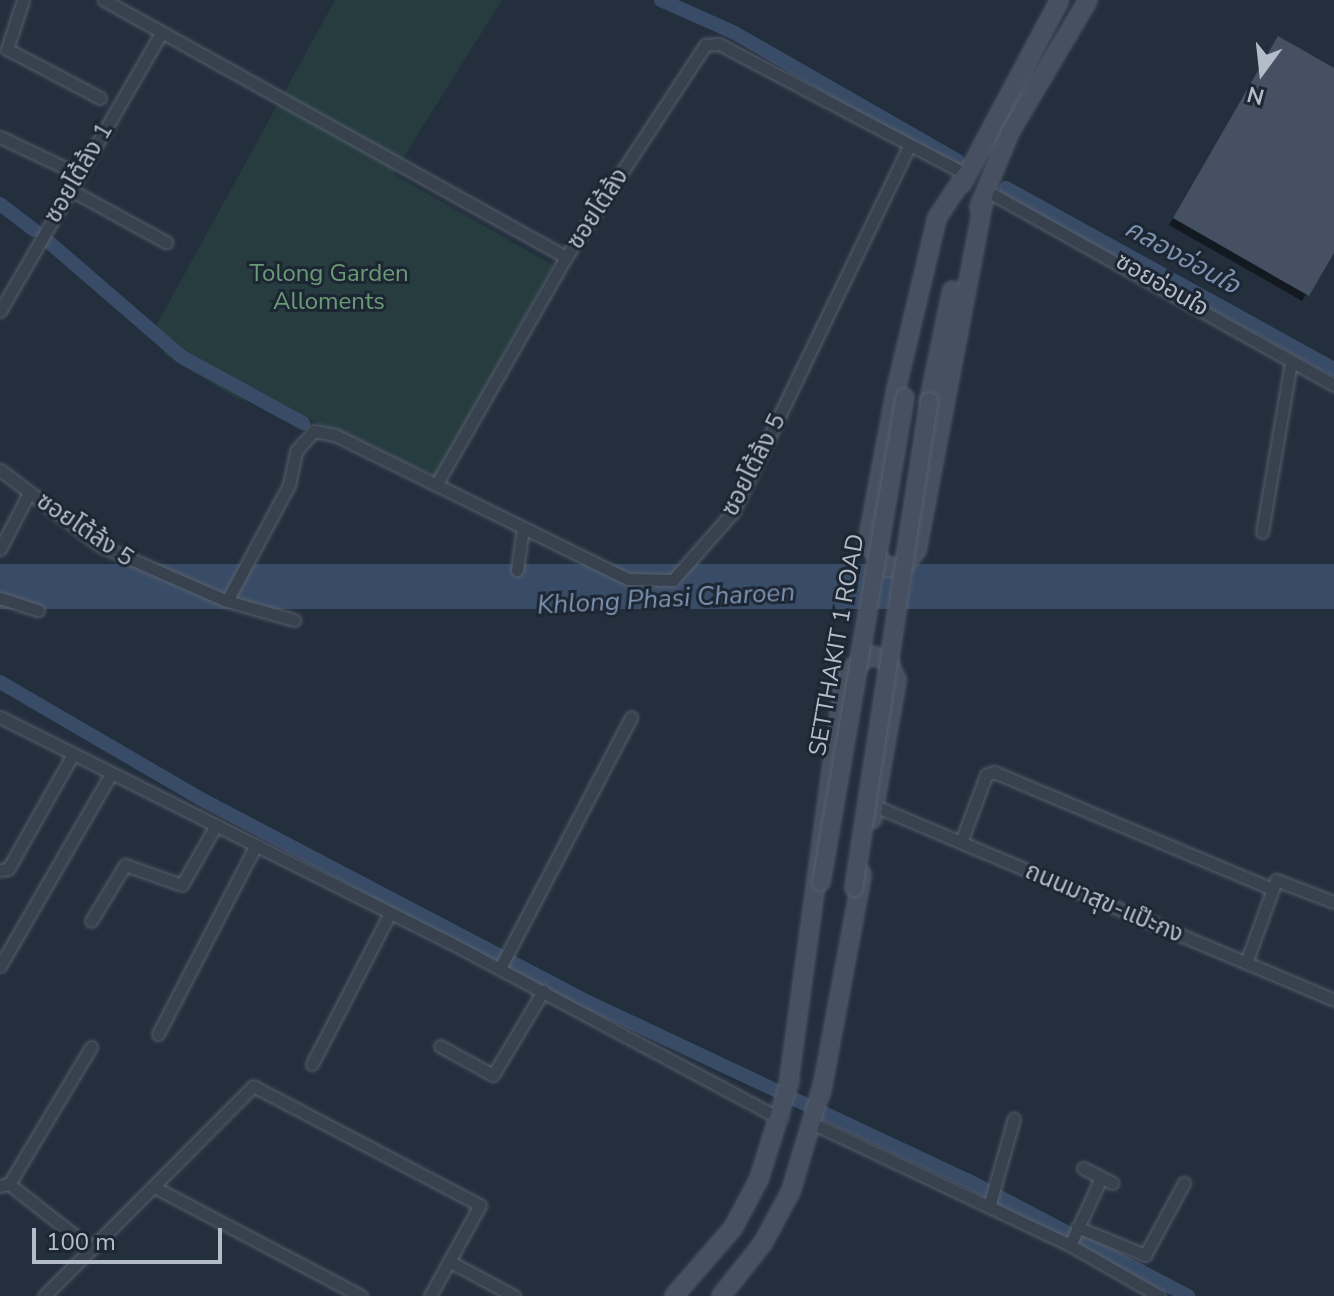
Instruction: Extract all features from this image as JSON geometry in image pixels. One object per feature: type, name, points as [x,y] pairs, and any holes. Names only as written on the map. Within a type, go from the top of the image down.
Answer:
[{"type":"main road","name":"SETTHAKIT 1 ROAD","points":[[674,1296],[733,1228],[781,1119],[905,397],[942,235],[966,174],[1060,0]]},
{"type":"main road","points":[[821,1094],[929,401],[969,228],[1010,132],[1088,0]]},
{"type":"main road","points":[[966,174],[937,218],[896,390],[867,544],[887,568],[905,565],[917,550],[985,194]]},
{"type":"main road","points":[[721,1296],[763,1243],[814,1124],[821,1094],[897,680],[889,662],[866,655],[845,673],[788,1087]]},
{"type":"street","points":[[23,0],[7,49],[100,98]]},
{"type":"street","name":"ซอยโต้ล้ง","points":[[104,0],[160,35],[566,257],[705,45],[719,44],[909,147],[966,174]]},
{"type":"street","name":"ซอยโต้ล้ง 1","points":[[0,311],[160,35]]},
{"type":"street","points":[[0,137],[78,174]]},
{"type":"street","name":"ซอยโต้ล้ง 5","points":[[0,470],[122,558],[227,601],[307,435],[335,435],[628,579],[657,583],[685,572],[733,512],[909,147]]},
{"type":"street","points":[[69,189],[166,242]]},
{"type":"street","name":"ซอยอ่อนใจ","points":[[985,194],[1334,385]]},
{"type":"street","points":[[436,485],[566,257]]},
{"type":"street","points":[[1262,532],[1291,362]]},
{"type":"street","points":[[0,549],[29,493]]},
{"type":"street","points":[[517,570],[523,528]]},
{"type":"street","points":[[0,598],[38,610]]},
{"type":"street","points":[[227,601],[294,620]]},
{"type":"street","points":[[0,717],[72,756],[500,968],[781,1119]]},
{"type":"street","points":[[500,968],[631,717]]},
{"type":"street","points":[[0,870],[8,869],[72,756]]},
{"type":"street","points":[[961,842],[986,775],[994,772],[1272,889]]},
{"type":"street","points":[[0,966],[111,774]]},
{"type":"street","name":"ถนนมาสุข-แป๊ะกง","points":[[875,806],[1334,1000]]},
{"type":"street","points":[[91,921],[125,865],[182,885],[216,825]]},
{"type":"street","points":[[158,1034],[256,845]]},
{"type":"street","points":[[1246,963],[1272,889],[1280,879],[1334,902]]},
{"type":"street","points":[[312,1064],[390,913]]},
{"type":"street","points":[[440,1046],[493,1075],[543,991]]},
{"type":"street","points":[[91,1047],[5,1185],[92,1249]]},
{"type":"street","points":[[44,1296],[156,1188],[246,1092],[260,1087],[480,1205],[430,1296]]},
{"type":"street","points":[[989,1207],[1014,1118]]},
{"type":"street","points":[[814,1124],[1070,1245],[1159,1296]]},
{"type":"street","points":[[1070,1245],[1077,1227],[1106,1180],[1083,1168]]},
{"type":"street","points":[[1077,1227],[1145,1255],[1184,1183]]},
{"type":"street","points":[[156,1188],[361,1296]]},
{"type":"street","points":[[449,1261],[514,1296]]},
{"type":"green space","name":"Tolong Garden Alloments","points":[[335,0],[502,0],[393,174],[553,265],[436,476],[300,415],[236,398],[165,355],[156,326]]},
{"type":"water","name":"Khlong Phasi Charoen","points":[[0,564],[1334,564],[1334,609],[0,609]]},
{"type":"building","points":[[1278,36],[1334,68],[1334,253],[1309,296],[1173,218]]},
{"type":"waterway","name":"คลองอ่อนใจ","points":[[661,0],[733,32],[958,161]]},
{"type":"waterway","name":"คลองอ่อนใจ","points":[[1006,188],[1334,369]]},
{"type":"waterway","points":[[0,204],[34,230]]},
{"type":"waterway","points":[[50,243],[182,357],[303,423]]},
{"type":"waterway","points":[[0,682],[199,798],[588,1002],[967,1180],[1188,1296]]}]
